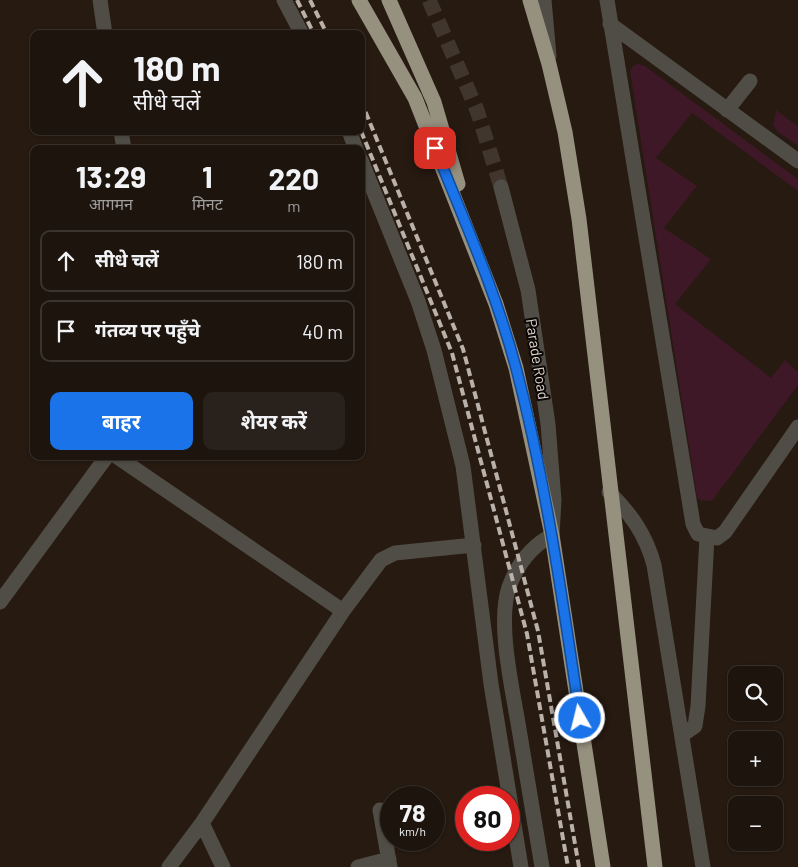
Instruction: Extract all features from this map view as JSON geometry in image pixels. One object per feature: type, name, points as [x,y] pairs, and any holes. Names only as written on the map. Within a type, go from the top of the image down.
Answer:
[{"type":"highway","points":[[359,0],[415,98],[496,304],[516,368],[552,535],[603,867]]},
{"type":"highway","points":[[388,0],[434,102],[453,162],[465,222]]},
{"type":"highway","points":[[530,0],[549,64],[565,132],[579,219],[609,492],[655,867]]},
{"type":"street","points":[[100,0],[104,30]]},
{"type":"street","points":[[284,0],[300,30]]},
{"type":"street","points":[[544,0],[549,64]]},
{"type":"street","points":[[607,0],[693,524],[698,534],[717,538],[725,532],[798,427]]},
{"type":"street","points":[[610,24],[798,161]]},
{"type":"street","points":[[727,110],[750,81]]},
{"type":"street","points":[[365,170],[418,301],[434,350],[463,466],[491,684],[521,867]]},
{"type":"street","name":"Parade Road","points":[[501,187],[528,290],[548,424],[554,500],[552,535]]},
{"type":"street","points":[[0,602],[104,460]]},
{"type":"street","points":[[122,460],[343,611]]},
{"type":"street","points":[[609,492],[639,527],[649,546],[654,565],[703,867]]},
{"type":"street","points":[[542,867],[509,668],[506,616],[509,587],[524,559],[538,543],[552,535]]},
{"type":"street","points":[[682,735],[694,726],[698,706],[706,537]]},
{"type":"street","points":[[169,867],[202,823],[343,611],[385,556],[395,553],[474,545]]},
{"type":"street","points":[[202,823],[223,867]]},
{"type":"street","points":[[358,867],[389,863]]},
{"type":"shaded area","points":[[638,64],[645,66],[798,179],[798,191],[692,113],[656,158],[697,186],[664,228],[711,259],[675,304],[771,378],[785,360],[798,372],[798,385],[712,501],[700,500],[697,497],[630,71],[633,66]]},
{"type":"shaded area","points":[[776,110],[798,126],[798,146],[778,132],[773,125]]},
{"type":"tunnel","points":[[429,0],[477,110],[501,187]]},
{"type":"railway","points":[[297,0],[312,30]]},
{"type":"railway","points":[[310,0],[325,30]]},
{"type":"railway","points":[[365,111],[463,349],[538,631],[579,867]]},
{"type":"railway","points":[[363,135],[452,353],[527,634],[568,867]]},
{"type":"route","points":[[435,148],[496,304],[516,368],[552,535],[580,718]]}]
